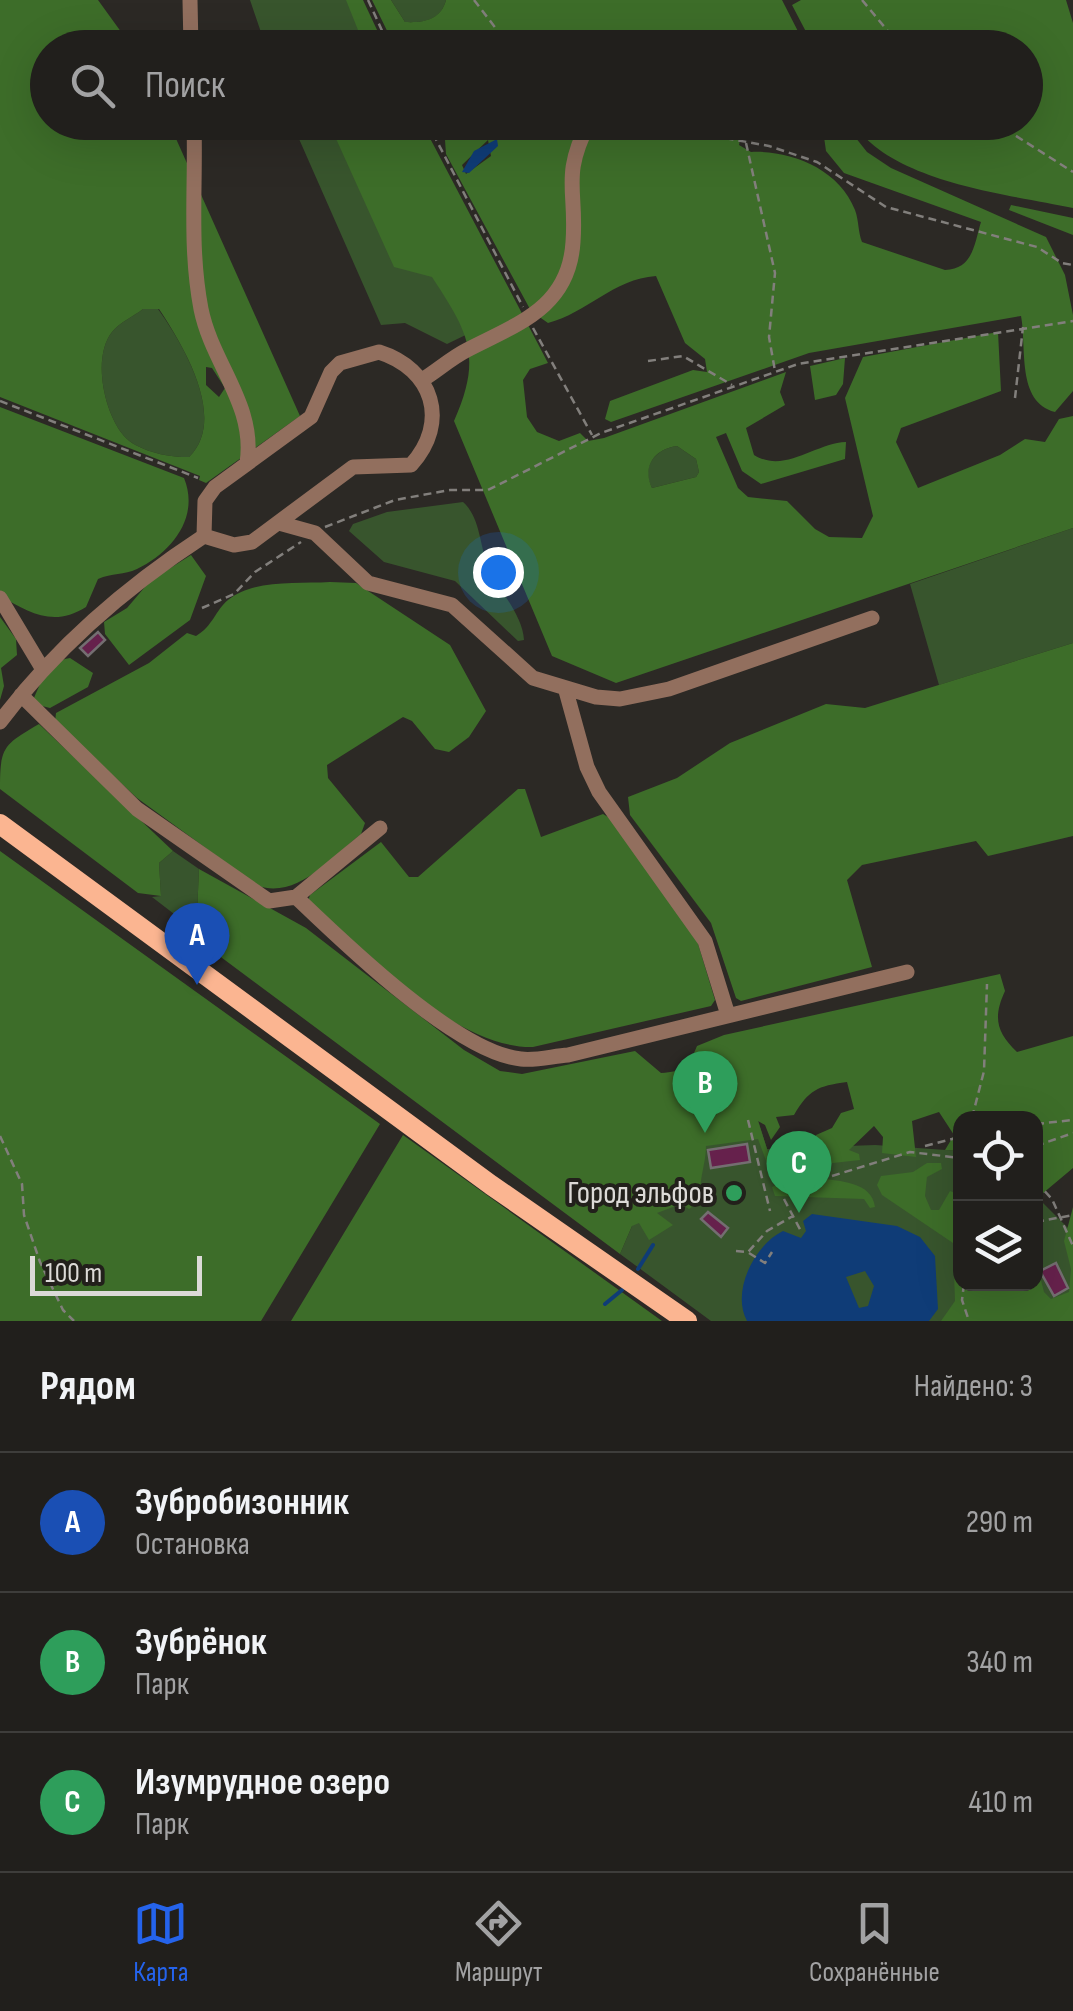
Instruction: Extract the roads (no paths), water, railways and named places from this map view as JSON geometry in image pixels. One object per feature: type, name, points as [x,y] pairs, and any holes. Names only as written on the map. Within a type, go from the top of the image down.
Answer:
[{"type":"main road","points":[[0,824],[491,1184],[687,1321]]},
{"type":"lane","points":[[190,0],[191,30]]},
{"type":"lane","points":[[194,140],[193,263],[214,351],[243,408],[251,436],[247,463]]},
{"type":"lane","points":[[422,380],[462,352],[529,320],[562,285],[573,241],[569,176],[580,140]]},
{"type":"lane","points":[[379,352],[407,360],[422,380],[433,408],[431,432],[424,450],[411,465],[354,467],[252,542],[234,545],[204,536],[204,501],[247,463],[311,418],[330,372],[356,356],[379,352]]},
{"type":"lane","points":[[278,523],[315,533],[368,583],[452,606],[516,665],[566,691],[620,699],[653,693],[872,618]]},
{"type":"lane","points":[[0,722],[42,668],[151,572],[204,536]]},
{"type":"lane","points":[[0,598],[42,668]]},
{"type":"lane","points":[[566,691],[587,766],[600,792],[706,941],[728,1015]]},
{"type":"lane","points":[[20,695],[137,808],[268,901],[296,897],[380,828]]},
{"type":"lane","points":[[296,897],[419,1004],[496,1053],[522,1060],[568,1055],[907,972]]},
{"type":"water","points":[[497,140],[498,146],[469,173],[462,172],[474,151]]},
{"type":"water","points":[[812,1214],[897,1226],[920,1237],[935,1256],[938,1309],[929,1321],[747,1321],[742,1297],[748,1270],[763,1247],[783,1231],[801,1238],[806,1231],[803,1221]],"holes":[[[865,1271],[874,1286],[868,1306],[859,1308],[846,1277]]]},
{"type":"waterway","points":[[638,1269],[653,1245]]},
{"type":"waterway","points":[[605,1304],[622,1290]]},
{"type":"place","name":"Зубробизонник","points":[[197,985]]},
{"type":"place","name":"Зубрёнок","points":[[705,1133]]},
{"type":"place","name":"Город эльфов","points":[[734,1193]]},
{"type":"place","name":"Изумрудное озеро","points":[[799,1213]]}]
